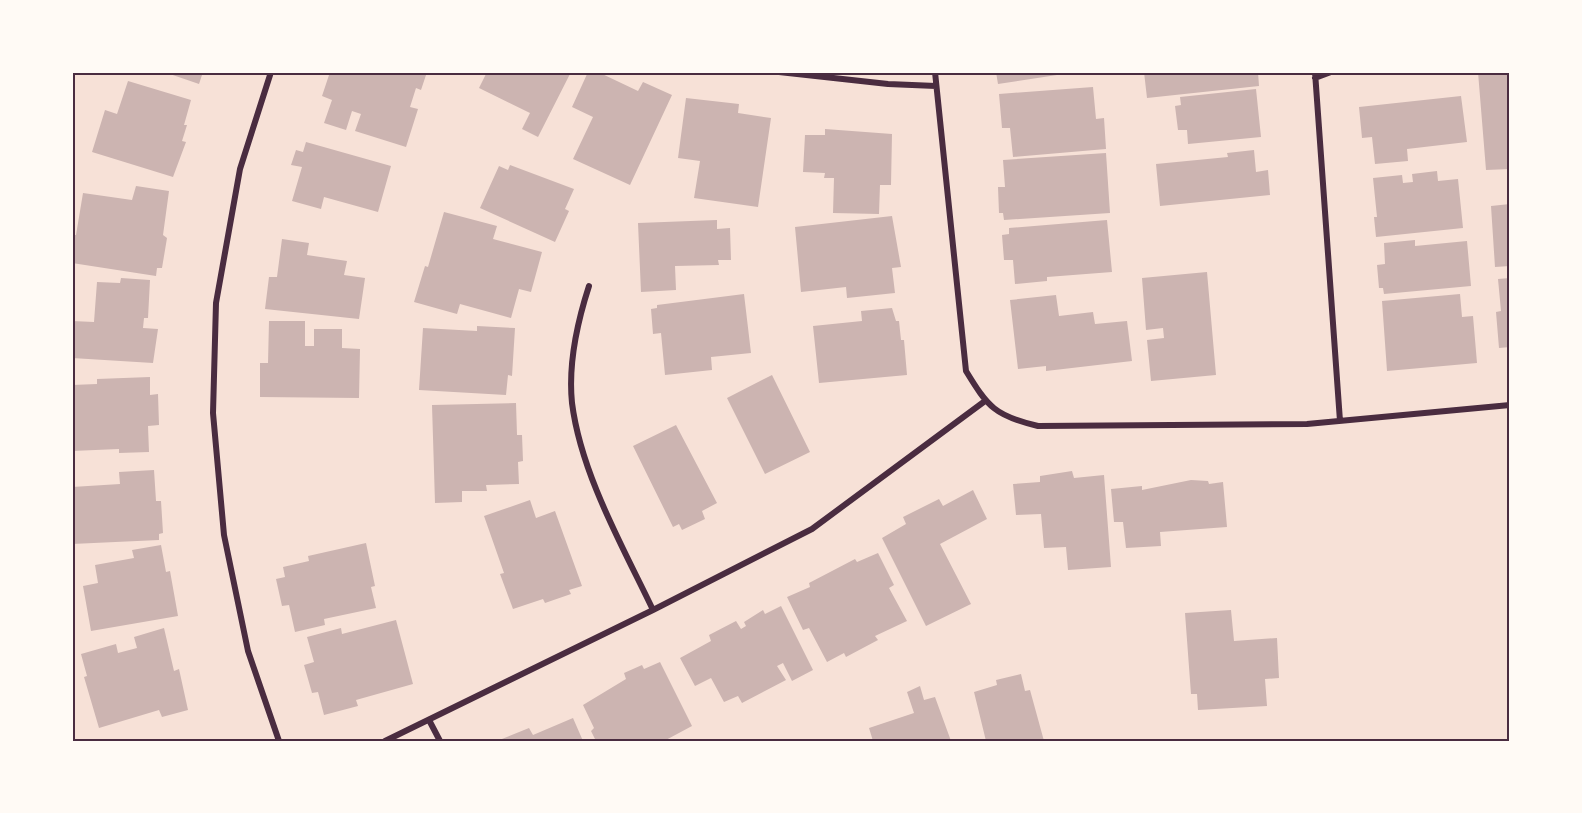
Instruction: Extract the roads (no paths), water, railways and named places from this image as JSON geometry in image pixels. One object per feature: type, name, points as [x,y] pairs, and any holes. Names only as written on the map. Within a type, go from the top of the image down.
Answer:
[{"type":"street","points":[[271,72],[240,169],[216,303],[213,413],[224,536],[248,651],[279,741]]},
{"type":"street","points":[[779,72],[888,84],[936,86]]},
{"type":"street","points":[[935,72],[966,371],[985,401],[1009,419],[1038,426],[1306,424],[1510,405]]},
{"type":"street","points":[[1331,72],[1315,75],[1340,421]]},
{"type":"street","points":[[588,286],[577,322],[573,360],[572,402],[580,445],[612,524],[653,610]]},
{"type":"street","points":[[385,741],[653,610],[812,529],[985,401]]},
{"type":"street","points":[[429,720],[440,741]]}]
